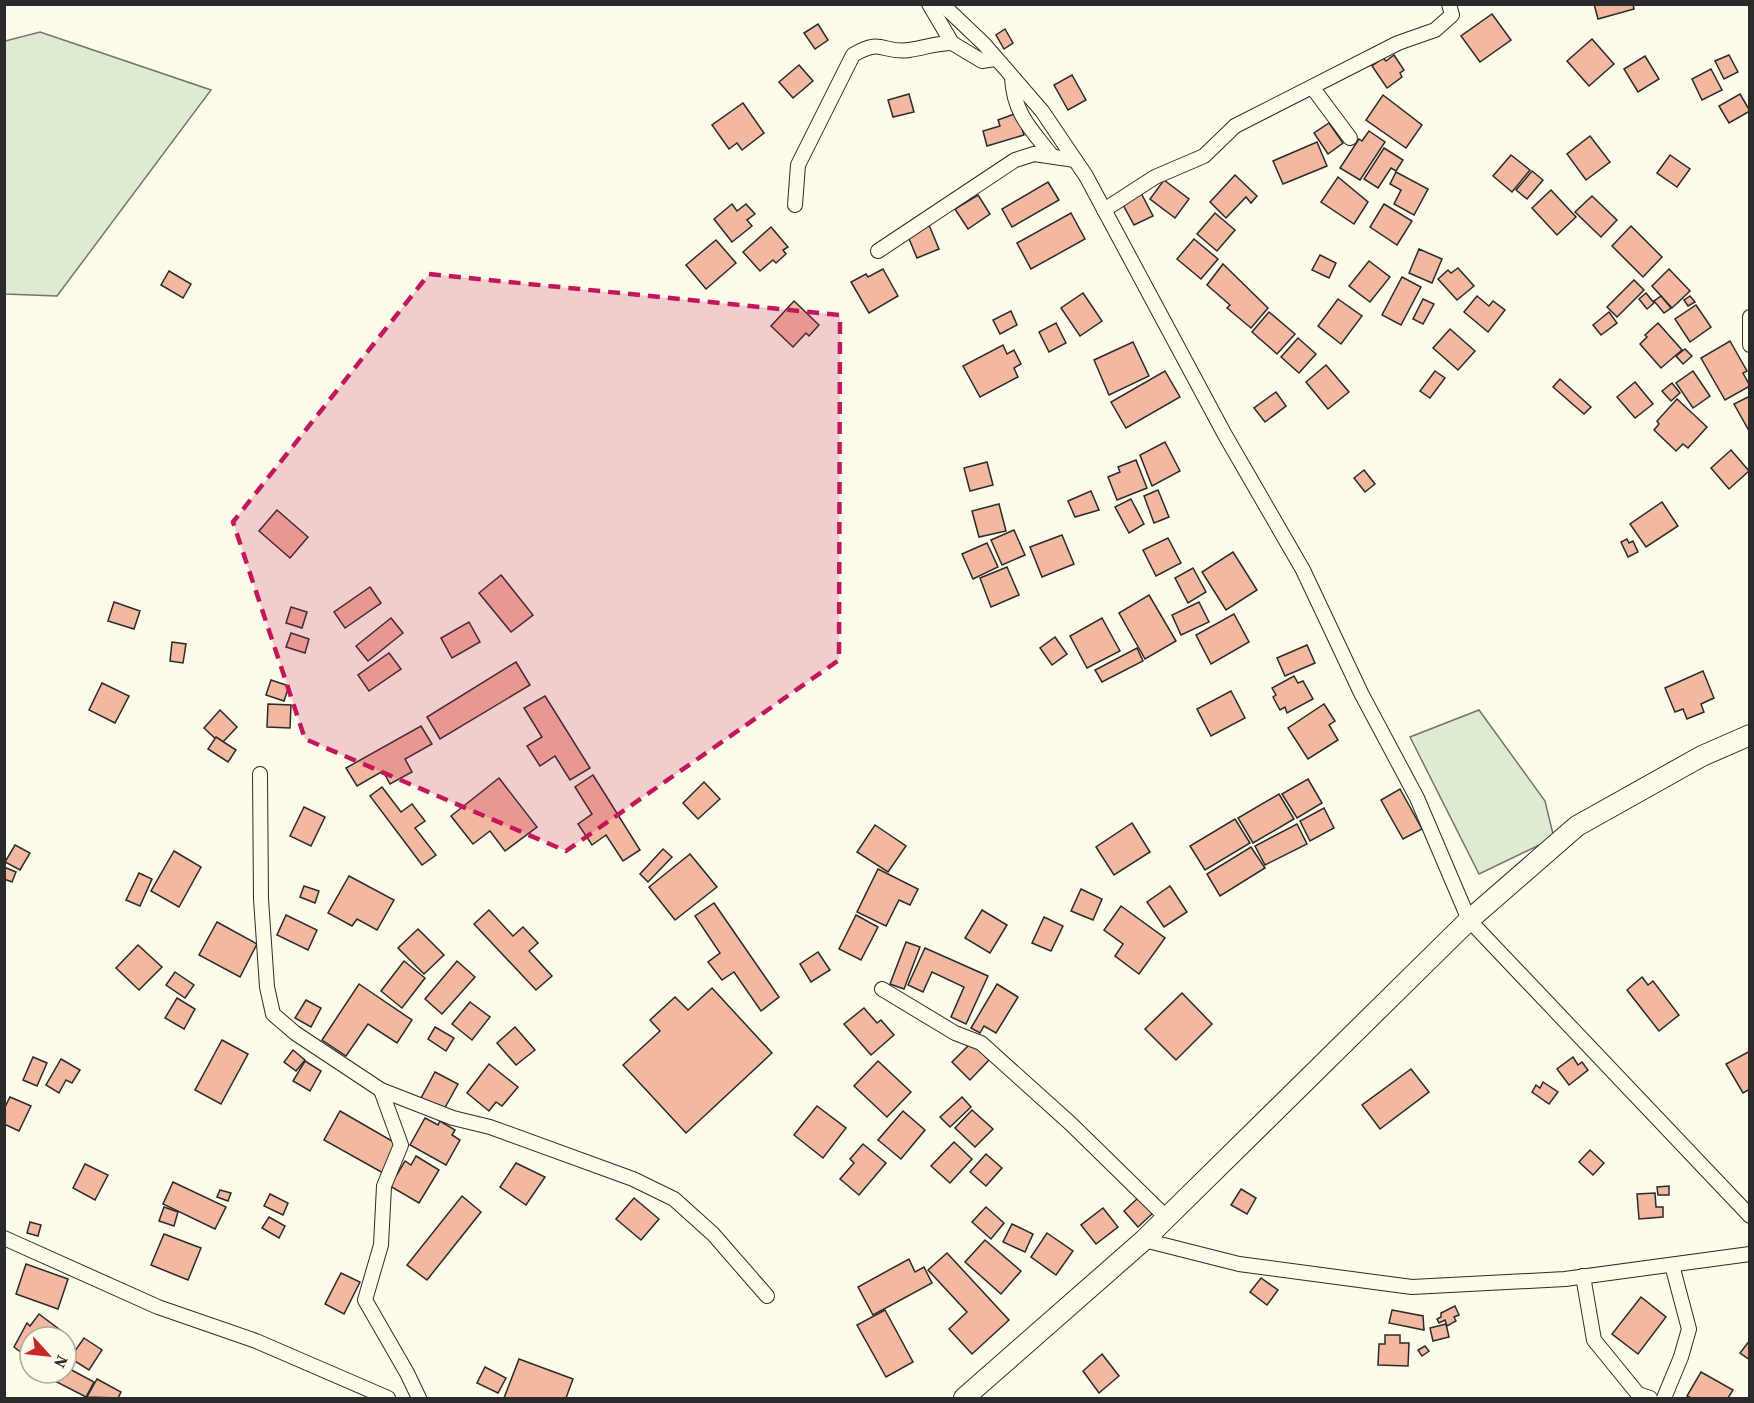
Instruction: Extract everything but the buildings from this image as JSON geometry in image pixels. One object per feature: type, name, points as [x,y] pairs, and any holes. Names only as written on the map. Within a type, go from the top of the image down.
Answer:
[{"type":"main road","points":[[964,1398],[1144,1240],[1469,920],[1577,826],[1702,756],[1749,735]]},
{"type":"street","points":[[929,4],[952,43],[982,61],[995,59]]},
{"type":"street","points":[[942,4],[984,44],[1042,111],[1075,160],[1104,210],[1225,435],[1303,570],[1361,693],[1417,798],[1469,920],[1749,1216]]},
{"type":"street","points":[[1104,210],[1155,177],[1204,156],[1235,126],[1398,42],[1435,30],[1452,15],[1449,4]]},
{"type":"street","points":[[795,205],[798,165],[853,55],[869,45],[907,51],[933,44],[952,43]]},
{"type":"street","points":[[1012,78],[1013,94],[1019,114],[1052,156]]},
{"type":"street","points":[[1312,87],[1350,138]]},
{"type":"street","points":[[878,251],[1015,160],[1034,154],[1075,160]]},
{"type":"street","points":[[1749,317],[1749,345]]},
{"type":"street","points":[[260,774],[261,899],[267,987],[273,1014],[295,1034],[381,1090],[453,1118],[490,1127],[633,1179],[674,1199],[713,1234],[767,1296]]},
{"type":"street","points":[[882,989],[955,1033],[981,1043],[1071,1124],[1167,1218]]},
{"type":"street","points":[[381,1090],[401,1145],[384,1186],[381,1245],[365,1300],[419,1398]]},
{"type":"street","points":[[4,1238],[158,1307],[256,1341],[388,1398]]},
{"type":"street","points":[[1144,1240],[1239,1264],[1412,1287],[1583,1276],[1749,1254]]},
{"type":"street","points":[[1664,1398],[1681,1357],[1689,1329],[1672,1265]]},
{"type":"street","points":[[1583,1276],[1594,1340],[1638,1394],[1650,1398]]},
{"type":"highlighted area","points":[[429,274],[840,315],[839,660],[566,851],[305,739],[233,522]]},
{"type":"green space","points":[[40,32],[211,90],[57,296],[5,294],[5,41]]},
{"type":"green space","points":[[1479,710],[1545,801],[1554,838],[1479,874],[1410,737]]}]
